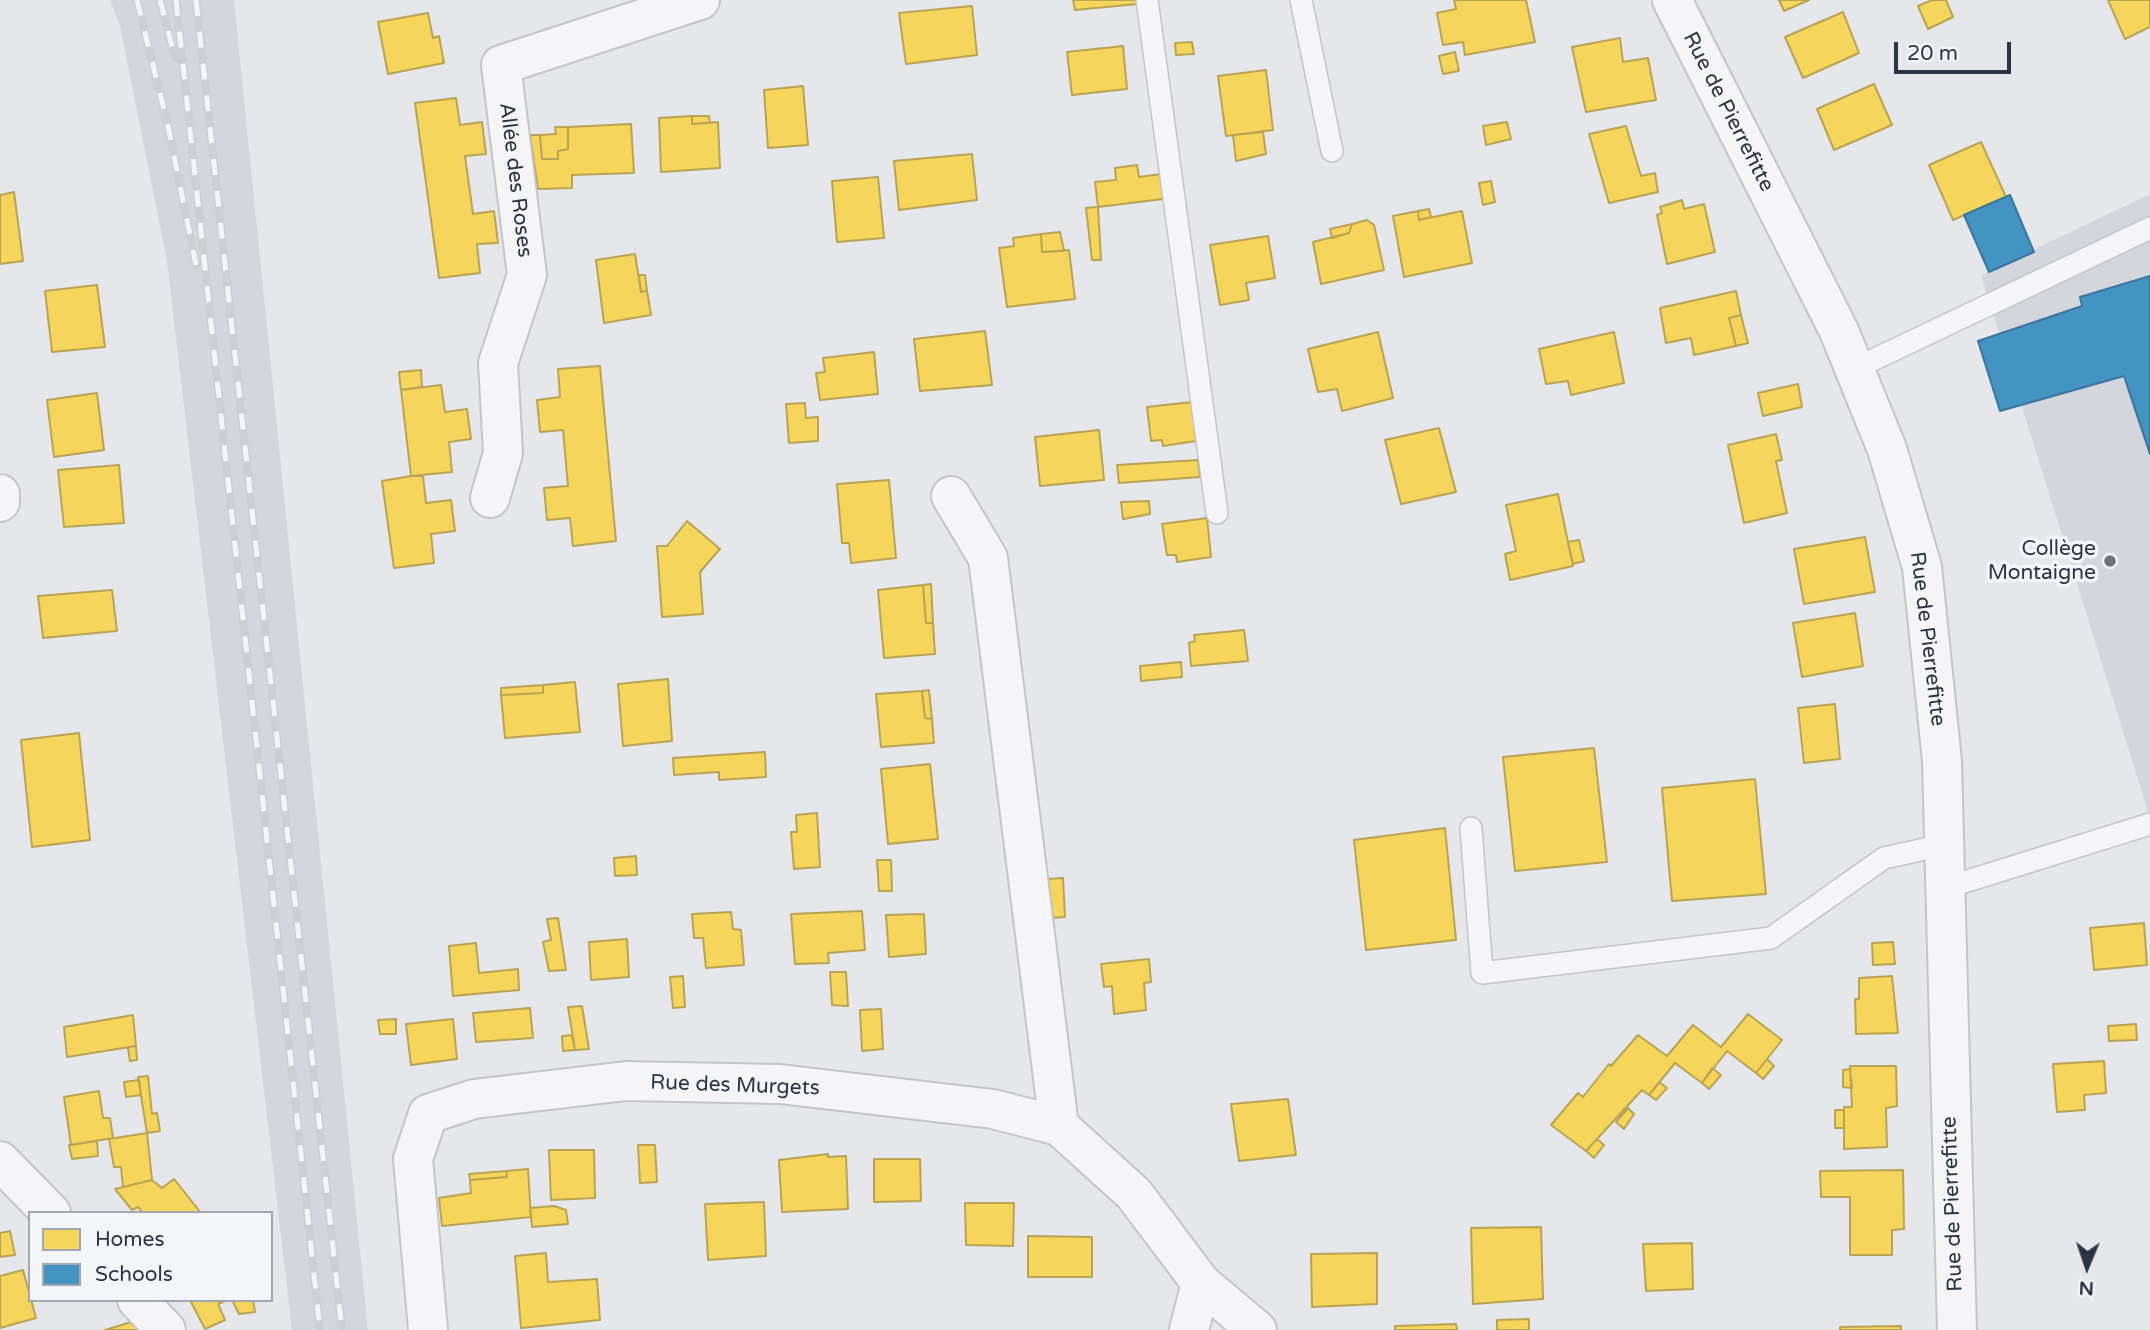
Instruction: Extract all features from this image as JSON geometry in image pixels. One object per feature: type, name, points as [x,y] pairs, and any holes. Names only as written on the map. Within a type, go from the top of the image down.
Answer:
[{"type":"street","name":"Allée des Roses","points":[[490,498],[503,453],[498,363],[527,275],[500,65],[699,0]]},
{"type":"street","name":"Rue de Pierrefitte","points":[[1672,0],[1839,331],[1887,449],[1922,567],[1942,761],[1957,1330]]},
{"type":"street","points":[[0,494],[0,502]]},
{"type":"street","points":[[951,496],[988,558],[1059,1126]]},
{"type":"street","name":"Rue des Murgets","points":[[428,1330],[413,1159],[428,1114],[474,1099],[626,1082],[780,1084],[993,1109],[1059,1126],[1134,1194],[1201,1283],[1257,1330]]},
{"type":"street","points":[[0,1161],[49,1211]]},
{"type":"street","points":[[1189,1330],[1201,1283]]},
{"type":"street","points":[[139,1302],[166,1330]]},
{"type":"lane","points":[[1147,0],[1217,513]]},
{"type":"lane","points":[[1301,0],[1332,151]]},
{"type":"lane","points":[[1854,369],[2150,228]]},
{"type":"lane","points":[[1945,888],[2150,824]]},
{"type":"lane","points":[[1471,828],[1482,973],[1771,938],[1884,858],[1943,845]]},
{"type":"shaded area","points":[[110,0],[234,0],[368,1330],[292,1330],[167,261],[120,26]]},
{"type":"shaded area","name":"Collège Montaigne","points":[[2150,194],[2150,818],[1981,275]]},
{"type":"building: Homes","points":[[1073,0],[1137,0],[1138,4],[1075,10]]},
{"type":"building: Homes","points":[[1454,0],[1526,0],[1535,42],[1465,55],[1463,42],[1443,45],[1437,13],[1456,9]]},
{"type":"building: Homes","points":[[1779,0],[1809,0],[1784,11]]},
{"type":"building: Homes","points":[[1932,0],[1946,0],[1953,17],[1928,29],[1918,6]]},
{"type":"building: Homes","points":[[2108,0],[2150,0],[2150,27],[2125,39]]},
{"type":"building: Homes","points":[[972,6],[977,55],[906,64],[899,13]]},
{"type":"building: Homes","points":[[1843,12],[1859,53],[1803,78],[1785,37]]},
{"type":"building: Homes","points":[[428,13],[433,38],[439,36],[444,63],[388,74],[378,22]]},
{"type":"building: Homes","points":[[1620,38],[1623,62],[1648,58],[1656,100],[1586,112],[1572,47]]},
{"type":"building: Homes","points":[[1192,42],[1194,54],[1176,55],[1175,43]]},
{"type":"building: Homes","points":[[1123,46],[1127,89],[1072,95],[1067,52]]},
{"type":"building: Homes","points":[[1455,52],[1459,71],[1443,74],[1439,56]]},
{"type":"building: Homes","points":[[1266,70],[1273,130],[1226,136],[1218,76]]},
{"type":"building: Homes","points":[[1874,84],[1892,125],[1834,150],[1817,109]]},
{"type":"building: Homes","points":[[803,86],[808,145],[768,148],[764,90]]},
{"type":"building: Homes","points":[[456,98],[460,125],[482,122],[486,154],[465,156],[473,214],[494,211],[498,243],[477,244],[480,273],[439,278],[415,103]]},
{"type":"building: Homes","points":[[692,116],[709,116],[710,123],[692,124]]},
{"type":"building: Homes","points":[[692,116],[692,124],[718,122],[720,168],[661,172],[659,118]]},
{"type":"building: Homes","points":[[1507,122],[1511,139],[1486,145],[1483,126]]},
{"type":"building: Homes","points":[[631,124],[634,173],[572,175],[572,188],[538,189],[530,135],[540,135],[542,159],[558,159],[558,151],[568,149],[568,127]]},
{"type":"building: Homes","points":[[1626,126],[1641,176],[1655,173],[1658,192],[1609,203],[1589,134]]},
{"type":"building: Homes","points":[[555,127],[568,127],[568,149],[558,151],[558,159],[542,159],[540,135],[556,134]]},
{"type":"building: Homes","points":[[1263,132],[1266,154],[1236,161],[1233,135]]},
{"type":"building: Homes","points":[[1981,142],[2006,197],[1953,220],[1929,165]]},
{"type":"building: Homes","points":[[972,154],[977,200],[899,210],[894,161]]},
{"type":"building: Homes","points":[[1137,165],[1139,177],[1161,174],[1163,199],[1098,207],[1095,182],[1116,180],[1115,168]]},
{"type":"building: Homes","points":[[878,177],[884,238],[837,242],[832,181]]},
{"type":"building: Homes","points":[[1491,181],[1495,202],[1483,205],[1479,183]]},
{"type":"building: Homes","points":[[14,192],[23,261],[0,264],[0,195]]},
{"type":"building: Homes","points":[[1682,200],[1684,209],[1704,204],[1715,252],[1667,264],[1657,215],[1662,213],[1660,207]]},
{"type":"building: Homes","points":[[1098,207],[1101,260],[1092,260],[1086,208]]},
{"type":"building: Homes","points":[[1429,209],[1431,217],[1419,220],[1418,211]]},
{"type":"building: Homes","points":[[1418,211],[1419,220],[1462,211],[1472,263],[1404,277],[1393,216]]},
{"type":"building: Homes","points":[[1367,220],[1374,225],[1384,270],[1321,284],[1313,242],[1349,233],[1352,224]]},
{"type":"building: Homes","points":[[1352,224],[1349,233],[1332,238],[1330,229]]},
{"type":"building: Homes","points":[[1060,232],[1064,251],[1042,252],[1041,234]]},
{"type":"building: Homes","points":[[1041,234],[1042,252],[1069,250],[1075,299],[1007,307],[999,248],[1014,246],[1013,238]]},
{"type":"building: Homes","points":[[1268,236],[1275,278],[1246,283],[1249,300],[1220,305],[1210,245]]},
{"type":"building: Homes","points":[[635,254],[641,292],[647,291],[651,315],[604,323],[596,260]]},
{"type":"building: Homes","points":[[639,275],[645,275],[647,291],[641,292]]},
{"type":"building: Homes","points":[[97,285],[105,347],[52,352],[45,291]]},
{"type":"building: Homes","points":[[1736,291],[1741,315],[1729,318],[1736,346],[1694,355],[1691,338],[1666,343],[1660,308]]},
{"type":"building: Homes","points":[[1741,315],[1748,343],[1736,346],[1729,318]]},
{"type":"building: Homes","points":[[985,331],[992,385],[920,391],[914,339]]},
{"type":"building: Homes","points":[[1378,332],[1393,398],[1342,411],[1337,389],[1318,392],[1308,349]]},
{"type":"building: Homes","points":[[1614,332],[1624,383],[1571,395],[1568,381],[1546,384],[1539,349]]},
{"type":"building: Homes","points":[[874,352],[878,394],[820,400],[816,373],[825,372],[823,358]]},
{"type":"building: Homes","points":[[600,366],[616,541],[573,546],[570,518],[547,520],[544,488],[568,486],[563,430],[540,432],[537,400],[560,397],[558,369]]},
{"type":"building: Homes","points":[[421,370],[422,387],[401,390],[399,372]]},
{"type":"building: Homes","points":[[1798,384],[1802,407],[1763,416],[1758,393]]},
{"type":"building: Homes","points":[[441,385],[445,412],[467,409],[471,439],[449,442],[452,472],[411,476],[401,390]]},
{"type":"building: Homes","points":[[97,393],[104,450],[54,457],[47,400]]},
{"type":"building: Homes","points":[[1192,402],[1196,441],[1163,446],[1162,440],[1151,441],[1147,407]]},
{"type":"building: Homes","points":[[805,403],[806,418],[818,417],[818,441],[789,443],[786,404]]},
{"type":"building: Homes","points":[[1439,428],[1456,492],[1401,504],[1385,440]]},
{"type":"building: Homes","points":[[1099,430],[1104,480],[1040,486],[1035,437]]},
{"type":"building: Homes","points":[[1776,434],[1782,460],[1776,461],[1787,513],[1744,523],[1728,445]]},
{"type":"building: Homes","points":[[1198,460],[1200,477],[1119,483],[1117,465]]},
{"type":"building: Homes","points":[[119,465],[124,523],[64,527],[58,470]]},
{"type":"building: Homes","points":[[423,476],[426,503],[451,500],[455,531],[431,534],[434,563],[394,568],[382,481]]},
{"type":"building: Homes","points":[[889,480],[896,558],[851,563],[849,543],[842,543],[837,484]]},
{"type":"building: Homes","points":[[1558,494],[1573,566],[1510,580],[1505,554],[1516,551],[1506,505]]},
{"type":"building: Homes","points":[[1149,501],[1150,514],[1123,519],[1121,502]]},
{"type":"building: Homes","points":[[1207,518],[1211,557],[1177,562],[1176,555],[1167,555],[1162,524]]},
{"type":"building: Homes","points":[[687,521],[720,549],[700,572],[703,614],[662,617],[657,546],[667,546]]},
{"type":"building: Homes","points":[[1865,537],[1875,592],[1804,604],[1794,549]]},
{"type":"building: Homes","points":[[1579,540],[1584,561],[1573,564],[1568,542]]},
{"type":"building: Homes","points":[[931,584],[933,623],[926,623],[923,585]]},
{"type":"building: Homes","points":[[923,585],[926,623],[933,623],[935,654],[884,658],[878,590]]},
{"type":"building: Homes","points":[[112,590],[117,631],[43,638],[38,596]]},
{"type":"building: Homes","points":[[1855,613],[1863,666],[1802,677],[1793,623]]},
{"type":"building: Homes","points":[[1244,630],[1248,661],[1191,666],[1189,643],[1195,641],[1194,635]]},
{"type":"building: Homes","points":[[1181,662],[1182,677],[1141,681],[1140,666]]},
{"type":"building: Homes","points":[[668,679],[672,741],[623,746],[618,684]]},
{"type":"building: Homes","points":[[575,682],[580,732],[505,738],[501,695],[543,693],[543,685]]},
{"type":"building: Homes","points":[[543,685],[543,693],[501,695],[501,688]]},
{"type":"building: Homes","points":[[929,690],[932,719],[925,718],[922,691]]},
{"type":"building: Homes","points":[[922,691],[925,718],[932,719],[934,743],[881,747],[876,694]]},
{"type":"building: Homes","points":[[1835,704],[1840,759],[1804,763],[1798,708]]},
{"type":"building: Homes","points":[[79,733],[90,840],[32,847],[21,740]]},
{"type":"building: Homes","points":[[1594,748],[1607,862],[1515,871],[1503,757]]},
{"type":"building: Homes","points":[[765,752],[766,777],[719,780],[719,772],[674,775],[673,758]]},
{"type":"building: Homes","points":[[930,764],[938,839],[888,844],[881,769]]},
{"type":"building: Homes","points":[[1755,779],[1766,894],[1672,901],[1662,788]]},
{"type":"building: Homes","points":[[817,813],[820,867],[794,869],[791,832],[797,832],[796,815]]},
{"type":"building: Homes","points":[[1445,828],[1456,940],[1366,950],[1354,840]]},
{"type":"building: Homes","points":[[636,856],[637,875],[615,876],[614,858]]},
{"type":"building: Homes","points":[[877,860],[891,860],[892,891],[879,891]]},
{"type":"building: Homes","points":[[1063,878],[1065,917],[1052,918],[1047,879]]},
{"type":"building: Homes","points":[[862,911],[865,950],[828,953],[829,963],[795,964],[791,914]]},
{"type":"building: Homes","points":[[731,912],[733,929],[741,930],[744,965],[706,968],[703,938],[694,938],[692,914]]},
{"type":"building: Homes","points":[[924,914],[926,954],[889,957],[886,915]]},
{"type":"building: Homes","points":[[558,918],[566,970],[549,971],[543,942],[551,940],[547,919]]},
{"type":"building: Homes","points":[[2144,923],[2147,965],[2094,970],[2090,928]]},
{"type":"building: Homes","points":[[627,939],[629,977],[591,980],[589,942]]},
{"type":"building: Homes","points":[[1893,942],[1895,964],[1873,965],[1872,943]]},
{"type":"building: Homes","points":[[476,943],[479,973],[518,969],[519,990],[453,996],[449,946]]},
{"type":"building: Homes","points":[[1149,959],[1151,982],[1144,983],[1146,1010],[1114,1014],[1112,986],[1104,987],[1101,964]]},
{"type":"building: Homes","points":[[830,972],[846,972],[848,1006],[832,1005]]},
{"type":"building: Homes","points":[[683,976],[685,1007],[673,1008],[670,977]]},
{"type":"building: Homes","points":[[1892,976],[1898,1033],[1856,1034],[1855,999],[1859,999],[1859,978]]},
{"type":"building: Homes","points":[[582,1006],[589,1049],[575,1050],[568,1007]]},
{"type":"building: Homes","points":[[530,1008],[533,1038],[476,1042],[473,1013]]},
{"type":"building: Homes","points":[[881,1009],[883,1049],[862,1051],[860,1010]]},
{"type":"building: Homes","points":[[1748,1014],[1782,1040],[1756,1073],[1727,1051],[1702,1083],[1675,1063],[1649,1095],[1642,1090],[1586,1151],[1551,1125],[1578,1093],[1583,1097],[1609,1064],[1611,1066],[1638,1035],[1667,1056],[1693,1025],[1721,1047]]},
{"type":"building: Homes","points":[[133,1015],[136,1046],[67,1057],[64,1027]]},
{"type":"building: Homes","points":[[396,1019],[396,1034],[380,1034],[378,1020]]},
{"type":"building: Homes","points":[[453,1019],[457,1059],[411,1065],[406,1024]]},
{"type":"building: Homes","points":[[2136,1024],[2137,1040],[2109,1041],[2108,1026]]},
{"type":"building: Homes","points":[[572,1035],[575,1050],[563,1051],[562,1036]]},
{"type":"building: Homes","points":[[136,1046],[137,1060],[130,1061],[128,1047]]},
{"type":"building: Homes","points":[[1767,1059],[1774,1066],[1763,1079],[1756,1073]]},
{"type":"building: Homes","points":[[2104,1061],[2106,1093],[2084,1095],[2085,1110],[2057,1112],[2053,1064]]},
{"type":"building: Homes","points":[[1850,1066],[1896,1066],[1897,1106],[1886,1108],[1887,1147],[1844,1149],[1844,1107],[1852,1107]]},
{"type":"building: Homes","points":[[1712,1068],[1721,1075],[1709,1089],[1702,1083]]},
{"type":"building: Homes","points":[[1850,1069],[1852,1088],[1843,1087],[1843,1070]]},
{"type":"building: Homes","points":[[148,1076],[152,1114],[157,1113],[160,1131],[147,1133],[138,1077]]},
{"type":"building: Homes","points":[[139,1080],[141,1095],[126,1097],[124,1082]]},
{"type":"building: Homes","points":[[1659,1082],[1667,1088],[1656,1100],[1649,1095]]},
{"type":"building: Homes","points":[[99,1091],[103,1118],[110,1118],[113,1138],[71,1145],[64,1097]]},
{"type":"building: Homes","points":[[1288,1099],[1296,1155],[1239,1161],[1231,1104]]},
{"type":"building: Homes","points":[[1628,1108],[1634,1114],[1624,1129],[1616,1122]]},
{"type":"building: Homes","points":[[1835,1110],[1844,1110],[1844,1128],[1835,1128]]},
{"type":"building: Homes","points":[[147,1133],[152,1180],[123,1187],[121,1167],[114,1167],[109,1139]]},
{"type":"building: Homes","points":[[1597,1139],[1604,1145],[1594,1158],[1586,1151]]},
{"type":"building: Homes","points":[[97,1141],[98,1156],[72,1159],[69,1145]]},
{"type":"building: Homes","points":[[638,1145],[655,1145],[657,1182],[640,1183]]},
{"type":"building: Homes","points":[[549,1150],[594,1150],[595,1198],[551,1200]]},
{"type":"building: Homes","points":[[828,1154],[828,1157],[846,1156],[848,1209],[782,1212],[779,1160]]},
{"type":"building: Homes","points":[[874,1159],[920,1159],[921,1201],[874,1202]]},
{"type":"building: Homes","points":[[528,1169],[531,1217],[442,1226],[439,1198],[471,1193],[470,1180],[507,1177],[506,1171]]},
{"type":"building: Homes","points":[[1903,1170],[1904,1229],[1892,1230],[1892,1255],[1850,1255],[1850,1197],[1821,1197],[1820,1171]]},
{"type":"building: Homes","points":[[506,1171],[507,1177],[470,1180],[469,1174]]},
{"type":"building: Homes","points":[[174,1179],[199,1211],[141,1211],[138,1207],[132,1210],[115,1189],[152,1180],[162,1188]]},
{"type":"building: Homes","points":[[764,1202],[766,1256],[708,1260],[705,1204]]},
{"type":"building: Homes","points":[[965,1203],[1014,1203],[1013,1246],[966,1245]]},
{"type":"building: Homes","points":[[554,1206],[566,1210],[568,1224],[532,1227],[530,1208]]},
{"type":"building: Homes","points":[[1541,1227],[1543,1299],[1473,1304],[1471,1228]]},
{"type":"building: Homes","points":[[10,1231],[15,1255],[0,1257],[0,1233]]},
{"type":"building: Homes","points":[[1028,1236],[1092,1237],[1092,1277],[1028,1277]]},
{"type":"building: Homes","points":[[1692,1243],[1693,1289],[1646,1291],[1643,1244]]},
{"type":"building: Homes","points":[[546,1253],[548,1282],[597,1279],[600,1320],[521,1328],[515,1256]]},
{"type":"building: Homes","points":[[1377,1253],[1377,1304],[1312,1307],[1311,1254]]},
{"type":"building: Homes","points":[[23,1270],[28,1302],[32,1302],[36,1318],[0,1328],[0,1276]]},
{"type":"building: Homes","points":[[191,1302],[223,1302],[218,1304],[225,1320],[205,1329]]},
{"type":"building: Homes","points":[[233,1302],[253,1302],[255,1312],[239,1314]]},
{"type":"building: Homes","points":[[1529,1319],[1529,1330],[1497,1330],[1497,1320]]},
{"type":"building: Homes","points":[[138,1320],[145,1330],[105,1330]]},
{"type":"building: Homes","points":[[1456,1324],[1457,1330],[1395,1330],[1395,1326]]},
{"type":"building: Homes","points":[[1901,1326],[1901,1330],[1840,1330],[1840,1327]]},
{"type":"building: Schools","points":[[2010,195],[2034,252],[1989,272],[1964,215]]},
{"type":"building: Schools","points":[[2150,276],[2150,454],[2124,376],[2000,411],[1978,341],[2082,306],[2080,297]]},
{"type":"railway","points":[[137,0],[168,126],[196,265]]},
{"type":"railway","points":[[160,0],[175,58]]},
{"type":"railway","points":[[176,0],[320,1330]]},
{"type":"railway","points":[[196,0],[342,1330]]},
{"type":"place","name":"Collège Montaigne","points":[[2110,561]]}]
